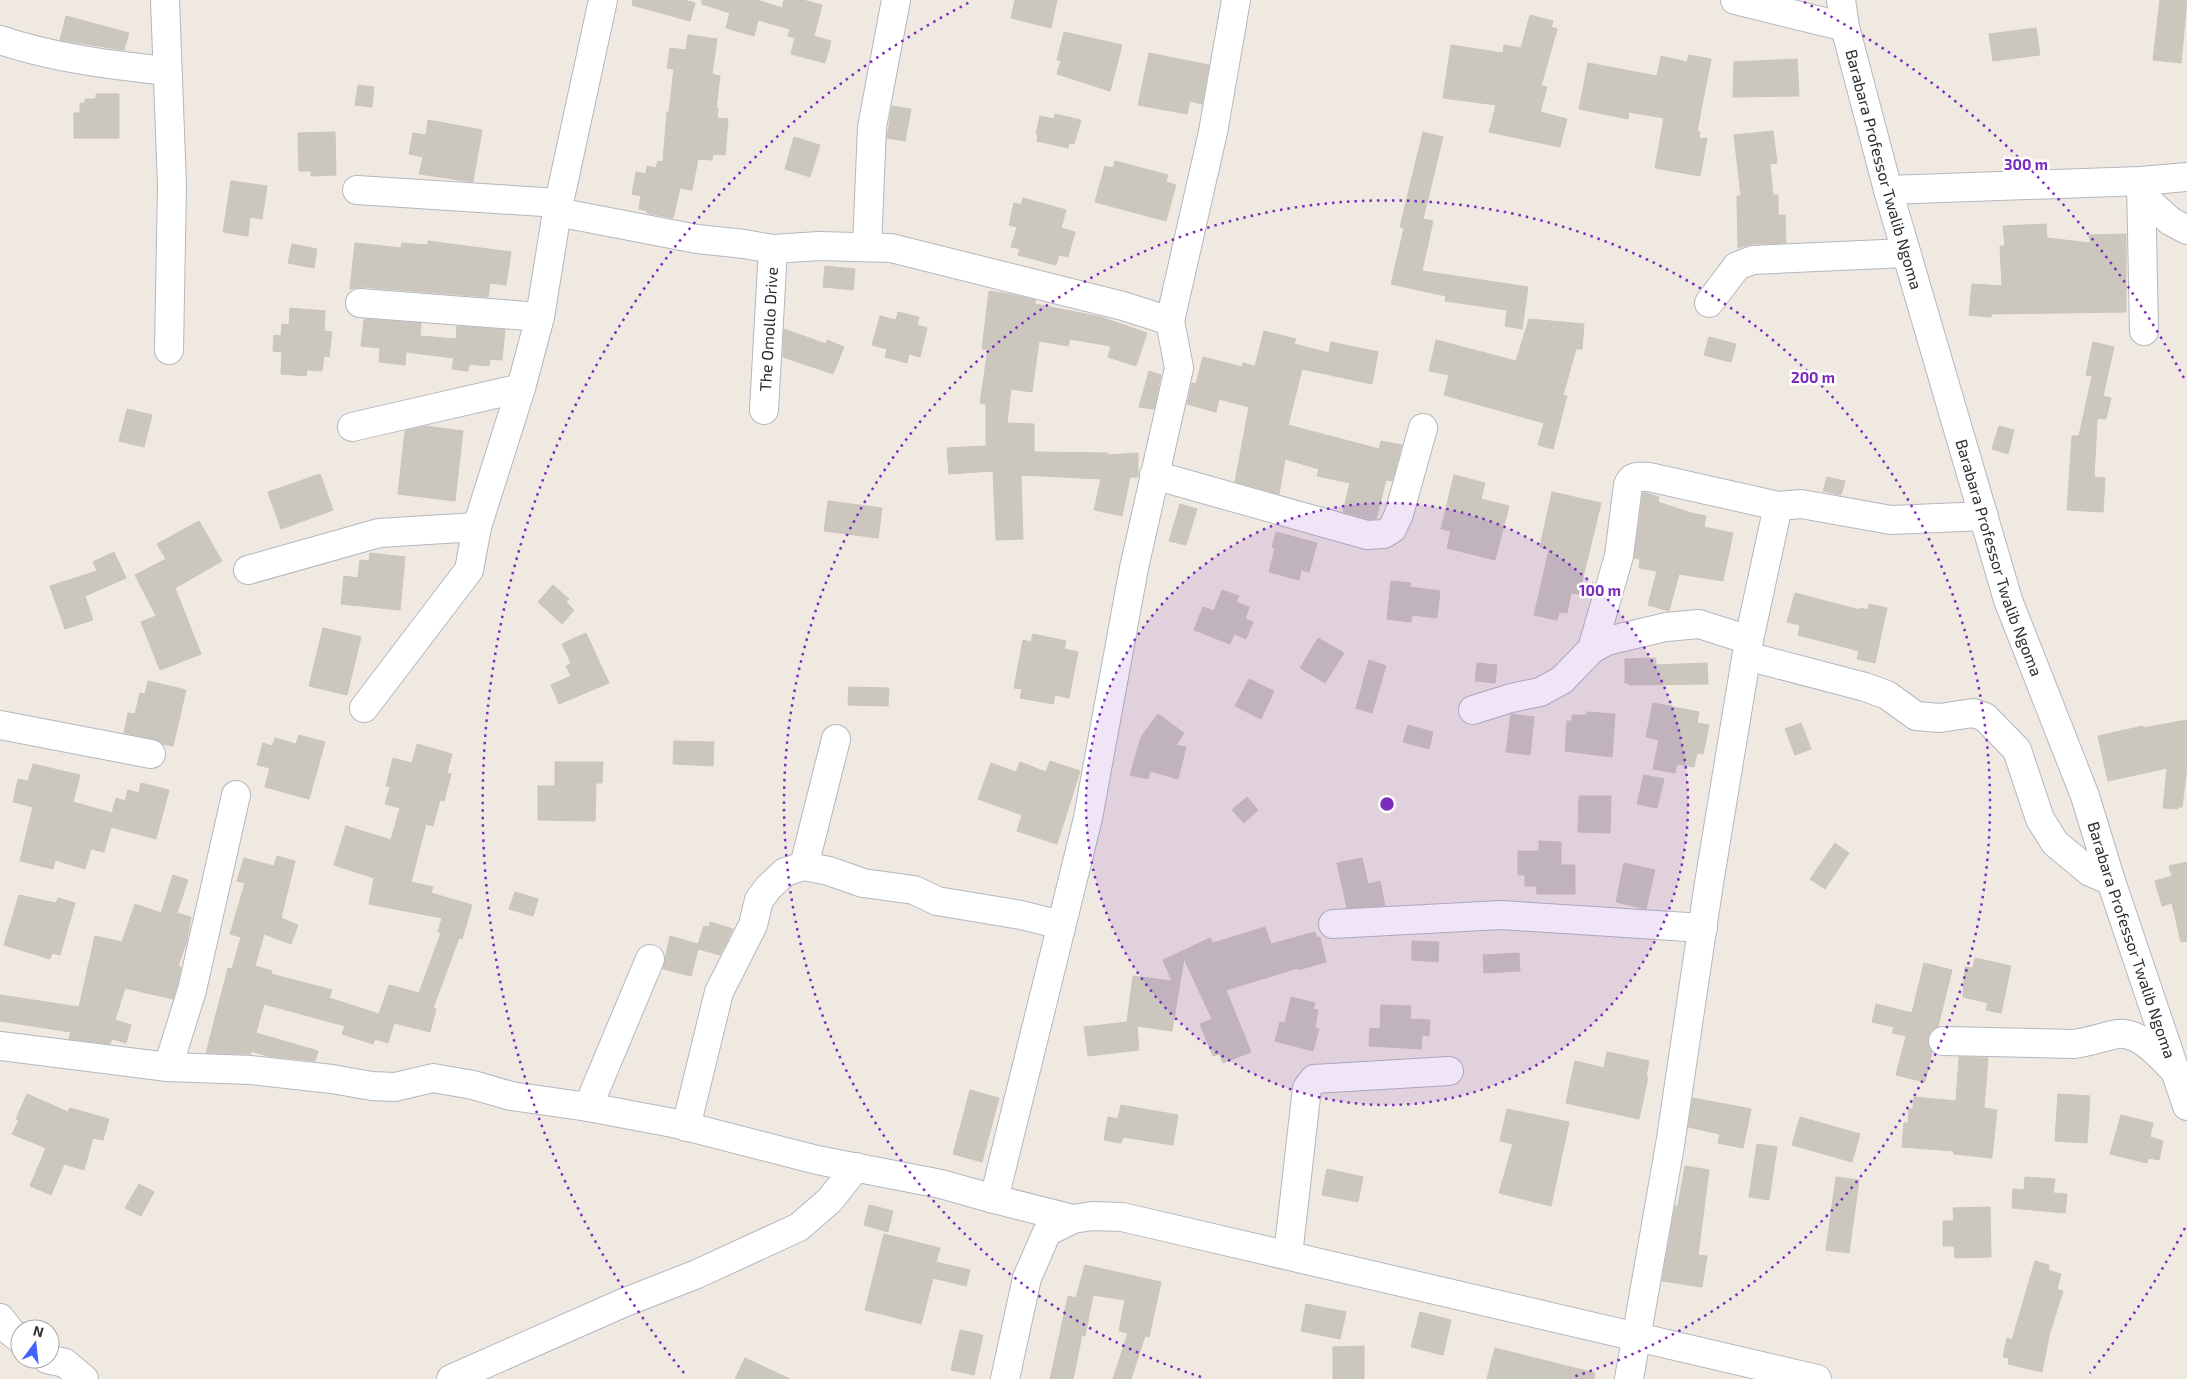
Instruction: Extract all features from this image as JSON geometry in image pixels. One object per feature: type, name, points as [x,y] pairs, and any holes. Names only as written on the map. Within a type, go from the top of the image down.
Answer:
[{"type":"street","points":[[165,0],[172,185],[170,350]]},
{"type":"street","points":[[364,708],[469,570],[476,527],[521,388],[540,317],[558,208],[603,0]]},
{"type":"street","points":[[867,246],[872,127],[896,0]]},
{"type":"street","points":[[994,1199],[1088,818],[1134,568],[1179,368],[1170,321],[1213,132],[1236,0]]},
{"type":"street","points":[[1735,0],[1846,27]]},
{"type":"street","name":"Barabara Professor Twalib Ngoma","points":[[1841,0],[1846,27],[1888,190],[2008,600],[2085,796],[2111,881],[2187,1106]]},
{"type":"street","points":[[0,40],[26,49],[167,71]]},
{"type":"street","points":[[1888,190],[2141,187],[2187,177]]},
{"type":"street","points":[[2141,187],[2170,222],[2187,230]]},
{"type":"street","points":[[2141,187],[2144,331]]},
{"type":"street","points":[[356,190],[558,208],[696,239],[773,249],[867,246],[891,248],[1123,306],[1170,321]]},
{"type":"street","name":"The Omollo Drive","points":[[764,410],[773,249]]},
{"type":"street","points":[[1709,303],[1737,266],[1753,260],[1906,252]]},
{"type":"street","points":[[360,303],[540,317]]},
{"type":"street","points":[[352,427],[521,388]]},
{"type":"street","points":[[1154,475],[1367,535],[1384,534],[1392,529],[1399,514],[1422,428]]},
{"type":"street","points":[[1592,648],[1619,556],[1630,480],[1635,476],[1778,506],[1801,504],[1891,520],[1984,516]]},
{"type":"street","points":[[1629,1379],[1670,1145],[1704,928],[1709,883],[1748,648],[1778,506]]},
{"type":"street","points":[[248,570],[379,533],[476,527]]},
{"type":"street","points":[[1473,710],[1511,698],[1540,692],[1562,680],[1592,648],[1607,641],[1666,627],[1691,624],[1707,626],[1748,648],[1810,671],[1887,695],[1916,716],[1940,718],[1973,713],[1984,717],[2016,750],[2040,819],[2055,843],[2090,872],[2111,881]]},
{"type":"street","points":[[0,725],[152,754]]},
{"type":"street","points":[[804,866],[836,739]]},
{"type":"street","points":[[168,1067],[192,990],[236,795]]},
{"type":"street","points":[[686,1127],[719,992],[752,925],[759,900],[768,888],[785,872],[804,866],[828,871],[863,883],[914,890],[937,901],[1021,915],[1061,925]]},
{"type":"street","points":[[1333,924],[1501,915],[1704,928]]},
{"type":"street","points":[[588,1106],[650,959]]},
{"type":"street","points":[[1943,1041],[2074,1044],[2120,1034],[2138,1039],[2153,1049],[2176,1072]]},
{"type":"street","points":[[0,1046],[168,1067],[251,1070],[332,1079],[372,1086],[395,1087],[433,1078],[511,1096],[588,1106],[686,1127],[817,1160],[941,1184],[1073,1219]]},
{"type":"street","points":[[1288,1255],[1307,1088],[1310,1083],[1314,1079],[1449,1071]]},
{"type":"street","points":[[450,1379],[575,1323],[697,1274],[799,1227],[830,1200],[856,1167]]},
{"type":"street","points":[[1006,1379],[1028,1278],[1047,1232],[1073,1219],[1092,1216],[1122,1217],[1817,1379]]},
{"type":"street","points":[[0,1318],[10,1332]]},
{"type":"street","points":[[60,1362],[64,1363],[84,1379]]},
{"type":"building","points":[[633,0],[684,0],[695,3],[690,21],[632,5]]},
{"type":"building","points":[[702,0],[757,0],[782,8],[784,0],[803,0],[822,5],[814,36],[831,41],[825,63],[791,54],[795,38],[788,36],[790,29],[758,20],[754,36],[726,28],[730,13],[702,4]]},
{"type":"building","points":[[1015,0],[1057,0],[1051,28],[1011,18]]},
{"type":"building","points":[[2160,0],[2187,0],[2181,63],[2153,60]]},
{"type":"building","points":[[1530,15],[1553,21],[1551,27],[1557,29],[1541,86],[1547,87],[1540,112],[1567,119],[1560,147],[1489,132],[1496,105],[1443,98],[1451,45],[1503,53],[1504,45],[1521,48]]},
{"type":"building","points":[[66,16],[129,33],[124,50],[60,40]]},
{"type":"building","points":[[2036,28],[2040,55],[1993,61],[1989,34]]},
{"type":"building","points":[[1064,32],[1122,45],[1110,91],[1057,74],[1061,61],[1057,60]]},
{"type":"building","points":[[688,35],[717,39],[712,74],[720,76],[716,108],[718,108],[717,118],[728,119],[725,155],[713,154],[712,160],[698,159],[692,190],[680,188],[673,218],[647,213],[647,211],[639,209],[641,196],[632,194],[636,172],[646,174],[647,166],[656,168],[658,161],[663,162],[667,112],[669,112],[674,69],[667,68],[670,48],[686,50]]},
{"type":"building","points":[[1149,53],[1209,65],[1202,104],[1190,101],[1187,114],[1138,105]]},
{"type":"building","points":[[1689,55],[1711,59],[1697,131],[1700,132],[1699,139],[1707,138],[1700,176],[1655,168],[1664,118],[1629,112],[1628,119],[1579,109],[1588,63],[1657,76],[1661,56],[1687,62]]},
{"type":"building","points":[[1797,59],[1799,96],[1733,97],[1734,62]]},
{"type":"building","points":[[358,85],[374,87],[372,107],[355,105]]},
{"type":"building","points":[[96,94],[119,94],[119,138],[74,138],[74,113],[80,113],[80,103],[85,103],[85,99],[96,99]]},
{"type":"building","points":[[892,106],[911,109],[905,141],[887,138]]},
{"type":"building","points":[[1055,114],[1081,120],[1074,144],[1069,143],[1068,148],[1037,141],[1038,135],[1036,134],[1040,116],[1054,119]]},
{"type":"building","points":[[428,120],[482,130],[473,182],[419,174],[423,157],[409,154],[413,133],[426,135]]},
{"type":"building","points":[[1773,131],[1777,163],[1770,164],[1773,195],[1778,195],[1778,215],[1785,215],[1786,243],[1752,244],[1738,248],[1737,196],[1741,196],[1734,135]]},
{"type":"building","points":[[335,132],[336,175],[311,176],[311,171],[299,171],[298,133]]},
{"type":"building","points":[[1423,132],[1443,137],[1423,219],[1433,221],[1422,271],[1528,287],[1522,329],[1505,326],[1507,310],[1445,301],[1446,296],[1391,284],[1404,228],[1400,227]]},
{"type":"building","points":[[794,137],[820,145],[810,177],[785,169]]},
{"type":"building","points":[[1115,161],[1168,175],[1166,182],[1176,185],[1166,221],[1095,202],[1105,166],[1113,168]]},
{"type":"building","points":[[231,181],[267,186],[262,219],[250,217],[248,236],[223,232]]},
{"type":"building","points":[[1023,198],[1066,210],[1061,228],[1075,232],[1068,257],[1059,255],[1056,265],[1018,255],[1020,249],[1011,247],[1017,227],[1009,225],[1014,203],[1021,205]]},
{"type":"building","points":[[2046,224],[2047,238],[2090,243],[2089,235],[2126,234],[2126,312],[1991,314],[1991,317],[1969,315],[1972,284],[2002,286],[2000,246],[2005,246],[2003,226]]},
{"type":"building","points":[[428,241],[511,252],[506,285],[490,283],[488,297],[361,287],[350,289],[355,243],[401,248],[402,243],[428,245]]},
{"type":"building","points":[[292,244],[317,249],[314,268],[288,263]]},
{"type":"building","points":[[825,266],[855,269],[853,290],[823,287]]},
{"type":"building","points":[[989,291],[1035,300],[1035,304],[1101,317],[1147,333],[1136,366],[1108,357],[1111,346],[1070,339],[1068,346],[1039,341],[1032,392],[1011,389],[1007,423],[1034,424],[1034,452],[1108,453],[1108,455],[1138,453],[1138,477],[1130,477],[1122,516],[1094,510],[1101,479],[1021,475],[1023,539],[996,540],[993,471],[949,474],[947,448],[986,446],[986,404],[980,403],[988,349],[982,349]]},
{"type":"building","points":[[290,308],[325,311],[324,331],[332,332],[329,357],[324,356],[322,371],[307,370],[306,376],[281,374],[282,352],[273,351],[274,335],[281,336],[282,324],[289,325]]},
{"type":"building","points":[[898,312],[919,317],[917,325],[927,328],[920,357],[909,354],[907,363],[885,357],[887,349],[872,345],[880,316],[896,320]]},
{"type":"building","points":[[364,319],[421,323],[420,336],[456,339],[457,326],[505,330],[502,360],[490,359],[489,366],[469,364],[468,371],[452,369],[454,358],[406,352],[405,365],[379,362],[380,348],[361,346]]},
{"type":"building","points":[[1529,319],[1584,324],[1582,349],[1576,349],[1563,395],[1567,396],[1553,449],[1538,445],[1544,423],[1444,395],[1449,375],[1429,371],[1436,340],[1516,361]]},
{"type":"building","points":[[784,329],[826,344],[827,340],[844,347],[833,374],[783,357]]},
{"type":"building","points":[[1264,331],[1296,339],[1294,344],[1329,353],[1331,342],[1378,352],[1372,384],[1302,369],[1288,425],[1379,449],[1381,441],[1402,445],[1392,481],[1386,480],[1376,519],[1343,512],[1350,483],[1317,476],[1319,469],[1285,459],[1279,494],[1235,482],[1249,407],[1219,399],[1216,412],[1187,404],[1192,383],[1196,384],[1203,357],[1242,367],[1243,363],[1255,366]]},
{"type":"building","points":[[1709,337],[1736,344],[1731,362],[1704,355]]},
{"type":"building","points":[[2093,342],[2114,347],[2103,396],[2111,398],[2106,419],[2098,418],[2097,420],[2094,477],[2105,478],[2103,512],[2067,510],[2072,436],[2079,436],[2092,376],[2086,375]]},
{"type":"building","points":[[1149,371],[1161,375],[1154,409],[1139,407]]},
{"type":"building","points":[[127,409],[152,415],[144,447],[119,441]]},
{"type":"building","points":[[425,426],[463,431],[455,501],[398,494],[405,431]]},
{"type":"building","points":[[1999,426],[2014,430],[2008,454],[1992,449]]},
{"type":"building","points":[[320,474],[333,510],[281,529],[268,492]]},
{"type":"building","points":[[1454,475],[1485,483],[1481,499],[1509,506],[1495,560],[1447,548],[1451,531],[1441,529]]},
{"type":"building","points":[[1827,477],[1845,481],[1841,495],[1823,491]]},
{"type":"building","points":[[1552,492],[1601,503],[1579,594],[1571,593],[1567,613],[1559,612],[1557,620],[1534,615],[1549,550],[1540,547]]},
{"type":"building","points":[[1643,492],[1659,497],[1658,502],[1706,516],[1704,527],[1733,533],[1723,581],[1679,574],[1669,611],[1648,605],[1657,571],[1639,568],[1640,559],[1634,558]]},
{"type":"building","points":[[828,501],[882,508],[878,538],[824,531]]},
{"type":"building","points":[[1180,504],[1197,509],[1186,545],[1169,541]]},
{"type":"building","points":[[199,521],[222,561],[175,588],[201,654],[160,670],[141,622],[156,616],[135,575],[166,559],[157,544]]},
{"type":"building","points":[[1276,532],[1317,543],[1309,572],[1301,570],[1299,580],[1269,572],[1275,548],[1272,547]]},
{"type":"building","points":[[114,552],[126,578],[85,596],[93,620],[65,629],[50,586],[97,571],[93,562]]},
{"type":"building","points":[[370,553],[405,557],[400,610],[341,604],[344,576],[358,578],[360,560],[369,561]]},
{"type":"building","points":[[1391,581],[1411,583],[1410,587],[1440,591],[1437,618],[1412,615],[1411,622],[1387,619]]},
{"type":"building","points":[[553,585],[569,599],[566,602],[574,610],[562,624],[538,602]]},
{"type":"building","points":[[1222,590],[1239,596],[1236,602],[1249,607],[1245,619],[1253,622],[1246,639],[1234,634],[1230,644],[1194,630],[1203,607],[1214,611]]},
{"type":"building","points":[[1795,593],[1860,610],[1860,608],[1868,610],[1869,604],[1887,608],[1875,663],[1857,659],[1859,651],[1798,635],[1800,625],[1787,622]]},
{"type":"building","points":[[323,628],[361,637],[347,695],[309,686]]},
{"type":"building","points":[[586,633],[609,683],[559,704],[551,685],[571,676],[566,666],[571,663],[562,644]]},
{"type":"building","points":[[1033,634],[1066,641],[1064,649],[1078,652],[1069,698],[1055,695],[1053,704],[1020,698],[1022,689],[1014,688],[1023,640],[1031,642]]},
{"type":"building","points":[[1318,638],[1344,653],[1325,683],[1300,668]]},
{"type":"building","points":[[1656,658],[1656,665],[1707,663],[1708,684],[1629,685],[1629,683],[1625,683],[1625,659]]},
{"type":"building","points":[[1369,660],[1386,666],[1372,713],[1356,708]]},
{"type":"building","points":[[1477,663],[1497,665],[1495,683],[1475,681]]},
{"type":"building","points":[[1249,679],[1274,691],[1261,719],[1235,706]]},
{"type":"building","points":[[148,681],[186,690],[173,746],[162,744],[154,739],[124,733],[128,713],[135,714],[140,693],[145,694]]},
{"type":"building","points":[[849,687],[889,688],[888,706],[848,705]]},
{"type":"building","points":[[1653,703],[1699,712],[1697,723],[1709,725],[1703,754],[1697,753],[1694,767],[1677,764],[1675,773],[1653,769],[1659,740],[1646,737]]},
{"type":"building","points":[[1587,712],[1615,714],[1612,757],[1565,751],[1567,721],[1572,721],[1572,715],[1586,715]]},
{"type":"building","points":[[1158,714],[1184,733],[1176,745],[1186,747],[1178,779],[1150,771],[1148,779],[1130,775],[1141,737]]},
{"type":"building","points":[[1511,714],[1534,717],[1530,755],[1506,752]]},
{"type":"building","points":[[2187,720],[2187,767],[2182,807],[2178,807],[2178,809],[2163,808],[2167,768],[2108,781],[2098,736],[2143,726],[2143,728]]},
{"type":"building","points":[[1801,723],[1811,749],[1795,755],[1785,729]]},
{"type":"building","points":[[1408,725],[1433,732],[1429,749],[1403,742]]},
{"type":"building","points":[[299,735],[325,742],[309,799],[265,787],[270,768],[257,765],[263,743],[272,746],[275,738],[296,744]]},
{"type":"building","points":[[674,741],[714,742],[713,766],[673,764]]},
{"type":"building","points":[[417,744],[452,754],[447,773],[451,774],[444,801],[440,800],[433,826],[426,824],[411,882],[433,887],[431,893],[472,905],[462,939],[459,938],[433,1008],[436,1009],[430,1032],[394,1023],[388,1043],[375,1039],[373,1044],[342,1034],[345,1026],[264,1004],[256,1033],[318,1051],[315,1061],[268,1056],[251,1051],[251,1054],[206,1053],[228,968],[232,969],[241,937],[230,934],[245,883],[237,881],[244,858],[274,866],[277,856],[295,861],[281,918],[298,925],[291,944],[264,934],[255,966],[272,971],[271,974],[332,990],[329,998],[379,1014],[389,985],[419,993],[441,933],[438,932],[442,918],[369,904],[374,878],[334,865],[346,826],[391,840],[400,808],[385,804],[390,787],[386,786],[393,758],[412,763]]},
{"type":"building","points":[[1050,761],[1080,771],[1057,844],[1017,831],[1022,815],[978,799],[991,763],[1016,772],[1020,762],[1046,772]]},
{"type":"building","points":[[555,762],[603,762],[602,783],[596,783],[595,821],[538,820],[538,786],[555,786]]},
{"type":"building","points":[[33,764],[80,775],[73,802],[112,813],[116,798],[125,801],[128,790],[139,793],[141,783],[169,790],[156,839],[111,827],[104,852],[91,849],[85,869],[55,860],[53,869],[20,861],[33,807],[13,802],[18,779],[28,781]]},
{"type":"building","points":[[1644,775],[1664,779],[1657,808],[1637,804]]},
{"type":"building","points":[[1579,796],[1611,796],[1610,833],[1578,832]]},
{"type":"building","points":[[1247,797],[1258,810],[1244,823],[1232,810]]},
{"type":"building","points":[[1539,841],[1561,842],[1561,865],[1575,865],[1575,894],[1537,894],[1536,886],[1525,886],[1525,875],[1518,875],[1518,851],[1539,851]]},
{"type":"building","points":[[1835,843],[1849,853],[1825,889],[1810,879]]},
{"type":"building","points":[[1362,858],[1368,884],[1380,881],[1385,906],[1347,908],[1337,863]]},
{"type":"building","points":[[2187,862],[2187,941],[2181,942],[2172,903],[2162,906],[2155,881],[2172,876],[2169,866]]},
{"type":"building","points":[[1624,863],[1655,870],[1646,909],[1616,902]]},
{"type":"building","points":[[173,875],[188,880],[177,913],[191,917],[187,941],[178,966],[181,967],[177,986],[173,999],[125,988],[115,1020],[131,1025],[126,1043],[112,1039],[110,1044],[69,1039],[71,1032],[0,1021],[0,995],[79,1007],[95,936],[122,942],[135,904],[161,913]]},
{"type":"building","points":[[515,892],[538,899],[533,916],[509,909]]},
{"type":"building","points":[[19,895],[56,903],[58,898],[75,903],[60,955],[52,953],[50,959],[4,945]]},
{"type":"building","points":[[710,922],[733,929],[720,955],[698,949],[691,976],[663,969],[670,936],[698,944],[704,926],[709,927]]},
{"type":"building","points":[[1265,927],[1271,944],[1315,932],[1317,938],[1320,937],[1326,962],[1298,970],[1298,968],[1226,990],[1251,1052],[1223,1063],[1219,1054],[1213,1056],[1200,1024],[1212,1019],[1184,959],[1172,1031],[1137,1026],[1139,1050],[1088,1056],[1084,1027],[1127,1022],[1133,976],[1172,981],[1163,960],[1210,938],[1213,943]]},
{"type":"building","points":[[1412,941],[1439,942],[1438,962],[1412,960]]},
{"type":"building","points":[[1519,953],[1520,971],[1484,973],[1483,955]]},
{"type":"building","points":[[1975,958],[2011,966],[2001,1013],[1986,1010],[1988,1003],[1963,997],[1965,967],[1973,968]]},
{"type":"building","points":[[1924,963],[1952,970],[1938,1027],[1930,1032],[1927,1040],[1932,1052],[1925,1082],[1896,1075],[1906,1036],[1892,1033],[1894,1027],[1872,1022],[1876,1004],[1912,1013]]},
{"type":"building","points":[[1291,997],[1315,1003],[1313,1009],[1318,1010],[1315,1028],[1319,1029],[1313,1051],[1275,1041],[1280,1022],[1285,1023]]},
{"type":"building","points":[[1381,1005],[1411,1006],[1410,1019],[1430,1020],[1429,1036],[1422,1035],[1421,1049],[1369,1046],[1370,1028],[1380,1029]]},
{"type":"building","points":[[1607,1052],[1649,1061],[1646,1076],[1648,1077],[1639,1119],[1566,1103],[1575,1061],[1604,1068]]},
{"type":"building","points":[[1959,1057],[1988,1058],[1984,1108],[1997,1110],[1992,1158],[1954,1154],[1954,1151],[1902,1147],[1904,1123],[1908,1123],[1909,1109],[1913,1109],[1914,1097],[1956,1101]]},
{"type":"building","points":[[970,1090],[999,1098],[982,1162],[953,1154]]},
{"type":"building","points":[[27,1094],[68,1112],[70,1108],[109,1119],[103,1140],[93,1138],[84,1170],[64,1164],[51,1195],[30,1186],[46,1148],[12,1134],[19,1120],[16,1119]]},
{"type":"building","points":[[2058,1094],[2090,1096],[2087,1143],[2055,1141]]},
{"type":"building","points":[[1693,1098],[1751,1109],[1743,1148],[1718,1143],[1720,1134],[1688,1127]]},
{"type":"building","points":[[1121,1105],[1178,1115],[1173,1145],[1123,1137],[1121,1143],[1104,1140],[1108,1117],[1118,1119]]},
{"type":"building","points":[[1507,1109],[1569,1122],[1551,1206],[1499,1193],[1513,1144],[1500,1141]]},
{"type":"building","points":[[2121,1115],[2153,1123],[2150,1137],[2163,1141],[2159,1160],[2149,1158],[2147,1163],[2110,1154]]},
{"type":"building","points":[[1800,1117],[1860,1134],[1852,1162],[1792,1145]]},
{"type":"building","points":[[1757,1144],[1777,1147],[1769,1200],[1749,1197]]},
{"type":"building","points":[[1685,1166],[1709,1170],[1698,1255],[1707,1256],[1702,1287],[1662,1281],[1675,1206],[1678,1206]]},
{"type":"building","points":[[1327,1169],[1363,1177],[1358,1202],[1322,1195]]},
{"type":"building","points":[[1836,1177],[1859,1180],[1849,1253],[1826,1250]]},
{"type":"building","points":[[2025,1177],[2055,1179],[2053,1193],[2067,1194],[2065,1213],[2012,1208],[2013,1189],[2024,1190]]},
{"type":"building","points":[[139,1184],[154,1192],[141,1216],[125,1208]]},
{"type":"building","points":[[869,1205],[893,1211],[888,1232],[864,1225]]},
{"type":"building","points":[[1990,1207],[1991,1257],[1955,1258],[1954,1246],[1943,1246],[1943,1221],[1954,1221],[1953,1208]]},
{"type":"building","points":[[884,1234],[940,1248],[936,1262],[970,1270],[966,1286],[933,1278],[921,1324],[865,1310]]},
{"type":"building","points":[[2035,1261],[2049,1265],[2048,1270],[2061,1274],[2057,1289],[2063,1291],[2049,1336],[2042,1372],[2008,1364],[2009,1358],[2003,1357],[2007,1338],[2012,1340]]},
{"type":"building","points":[[1085,1265],[1161,1282],[1149,1337],[1145,1336],[1131,1379],[1113,1379],[1128,1333],[1119,1331],[1125,1300],[1093,1295],[1085,1336],[1082,1335],[1073,1379],[1050,1379],[1068,1296],[1076,1298]]},
{"type":"building","points":[[1306,1304],[1346,1312],[1340,1339],[1301,1331]]},
{"type":"building","points":[[1420,1312],[1451,1320],[1443,1355],[1411,1347]]},
{"type":"building","points":[[960,1330],[983,1335],[974,1375],[951,1370]]},
{"type":"building","points":[[1364,1346],[1364,1379],[1333,1379],[1333,1347]]},
{"type":"building","points":[[1495,1348],[1595,1373],[1594,1379],[1487,1379]]},
{"type":"building","points":[[745,1358],[790,1379],[735,1379]]}]
